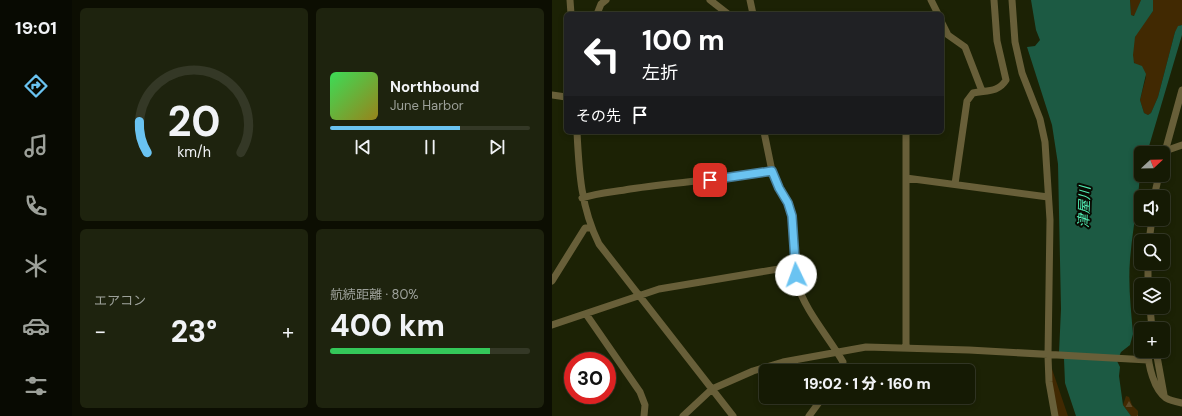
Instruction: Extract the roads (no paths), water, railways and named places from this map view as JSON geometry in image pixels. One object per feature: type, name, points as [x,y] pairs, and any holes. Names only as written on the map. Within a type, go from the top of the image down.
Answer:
[{"type":"street","points":[[570,0],[571,12]]},
{"type":"street","points":[[598,12],[601,4],[606,0]]},
{"type":"street","points":[[710,0],[725,12]]},
{"type":"street","points":[[750,0],[752,12]]},
{"type":"street","points":[[931,0],[937,12]]},
{"type":"street","points":[[955,184],[967,101],[973,93],[994,91],[1002,87],[1006,80],[997,41],[994,0]]},
{"type":"street","points":[[1012,0],[1015,42],[1022,73],[1040,119],[1045,142],[1050,220],[1048,356],[1049,382],[1055,416]]},
{"type":"street","points":[[944,27],[948,35],[965,47],[982,91]]},
{"type":"street","points":[[1166,146],[1182,90]]},
{"type":"street","points":[[552,95],[564,97]]},
{"type":"street","points":[[577,134],[582,198],[591,228],[599,244],[733,416]]},
{"type":"street","points":[[764,134],[772,171],[779,188],[788,203],[792,216],[800,294],[837,351],[843,364]]},
{"type":"street","points":[[906,134],[906,348]]},
{"type":"street","points":[[1170,149],[1182,145]]},
{"type":"street","points":[[582,198],[596,194],[662,184],[734,178],[772,171]]},
{"type":"street","points":[[906,178],[1048,197]]},
{"type":"street","points":[[552,281],[585,228],[591,228]]},
{"type":"street","points":[[552,325],[659,288],[796,266]]},
{"type":"street","points":[[586,314],[640,392],[645,405],[644,416]]},
{"type":"street","points":[[683,416],[712,389],[765,367],[837,351],[866,347],[969,350],[1048,356],[1144,360],[1159,391],[1164,397],[1182,403]]},
{"type":"street","points":[[1157,358],[1164,397]]},
{"type":"street","points":[[809,416],[818,404]]},
{"type":"water","name":"津屋川","points":[[1031,0],[1130,0],[1131,15],[1134,16],[1141,0],[1153,0],[1153,11],[1135,37],[1133,55],[1134,63],[1142,66],[1146,74],[1140,100],[1144,113],[1148,115],[1151,113],[1158,97],[1175,32],[1178,26],[1182,25],[1182,35],[1149,146],[1134,146],[1134,182],[1140,182],[1139,190],[1134,190],[1134,224],[1129,269],[1133,334],[1130,345],[1121,352],[1117,361],[1120,367],[1119,376],[1123,405],[1131,416],[1076,416],[1065,383],[1064,359],[1059,353],[1061,309],[1058,164],[1052,125],[1027,47],[1035,46],[1040,40],[1036,30]]}]
